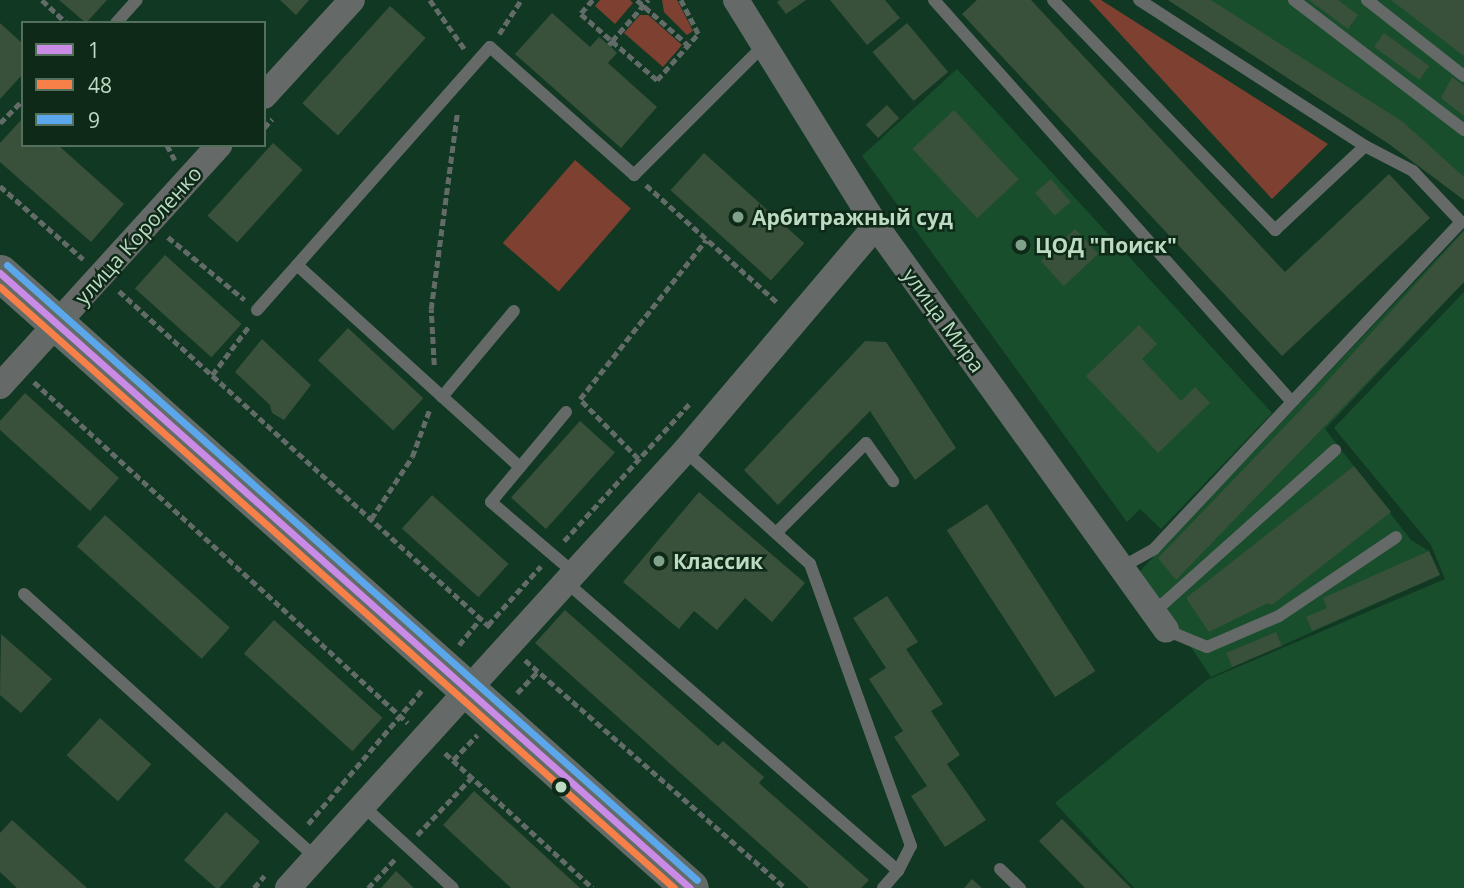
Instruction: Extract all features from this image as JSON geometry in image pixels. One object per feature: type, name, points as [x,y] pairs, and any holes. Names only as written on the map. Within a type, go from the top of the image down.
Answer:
[{"type":"main road","points":[[0,273],[690,888]]},
{"type":"street","points":[[266,94],[352,0]]},
{"type":"street","name":"улица Мира","points":[[736,0],[876,226],[1160,621]]},
{"type":"street","name":"улица Короленко","points":[[0,386],[217,147]]},
{"type":"street","points":[[288,888],[423,735],[685,451],[876,226]]},
{"type":"lane","points":[[118,21],[137,0]]},
{"type":"lane","points":[[934,0],[1291,401]]},
{"type":"lane","points":[[1053,0],[1275,230],[1365,146]]},
{"type":"lane","points":[[1122,567],[1154,549],[1461,222],[1413,171],[1365,146],[1139,0]]},
{"type":"lane","points":[[1294,0],[1464,130]]},
{"type":"lane","points":[[1367,0],[1464,76]]},
{"type":"lane","points":[[257,310],[490,47],[634,175],[764,45]]},
{"type":"lane","points":[[297,265],[520,467]]},
{"type":"lane","points":[[439,393],[514,311]]},
{"type":"lane","points":[[566,412],[491,502],[551,554],[570,578],[898,871]]},
{"type":"lane","points":[[776,533],[866,443],[893,481]]},
{"type":"lane","points":[[1335,450],[1160,621],[1207,648],[1279,616],[1396,537]]},
{"type":"lane","points":[[685,451],[810,564],[911,846],[898,871],[883,888]]},
{"type":"lane","points":[[24,594],[315,857]]},
{"type":"lane","points":[[362,805],[453,888]]},
{"type":"lane","points":[[1000,869],[1020,888]]},
{"type":"path","points":[[42,0],[65,21]]},
{"type":"path","points":[[371,519],[412,457],[439,393],[431,309],[450,149],[470,56],[430,0]]},
{"type":"path","points":[[490,47],[521,0]]},
{"type":"path","points":[[593,0],[581,14],[610,43],[657,80],[698,34],[681,0]]},
{"type":"path","points":[[637,0],[688,45]]},
{"type":"path","points":[[610,43],[648,0]]},
{"type":"path","points":[[0,123],[21,102]]},
{"type":"path","points":[[634,175],[778,304]]},
{"type":"path","points":[[0,186],[507,644],[785,888]]},
{"type":"path","points":[[166,236],[257,310],[243,338],[212,375]]},
{"type":"path","points":[[566,412],[580,399],[706,240]]},
{"type":"path","points":[[769,314],[787,294]]},
{"type":"path","points":[[18,367],[400,717],[593,888]]},
{"type":"path","points":[[488,625],[699,392]]},
{"type":"path","points":[[580,399],[639,459]]},
{"type":"path","points":[[254,888],[400,717]]},
{"type":"shaded area","points":[[600,0],[630,0],[633,3],[615,24],[595,6]]},
{"type":"shaded area","points":[[662,0],[677,0],[693,31],[687,35],[664,12]]},
{"type":"shaded area","points":[[1089,0],[1101,0],[1328,144],[1272,199]]},
{"type":"shaded area","points":[[1168,0],[1464,0],[1464,200],[1389,144]]},
{"type":"shaded area","points":[[640,15],[648,15],[682,45],[663,67],[624,33]]},
{"type":"shaded area","name":"ЦОД \"Поиск\"","points":[[957,69],[1272,413],[1161,529],[1140,509],[1127,522],[862,156]]},
{"type":"shaded area","points":[[575,160],[631,209],[559,292],[503,243]]},
{"type":"shaded area","points":[[1464,230],[1464,282],[1325,429],[1411,540],[1429,551],[1440,575],[1211,677],[1140,571]]},
{"type":"shaded area","points":[[1464,292],[1464,888],[1134,888],[1055,803],[1207,680],[1445,579],[1431,545],[1334,428]]},
{"type":"building","points":[[59,0],[107,0],[88,21],[84,21]]},
{"type":"building","points":[[280,0],[309,0],[296,15]]},
{"type":"building","points":[[806,0],[786,14],[777,2]]},
{"type":"building","points":[[830,0],[885,0],[900,18],[867,45]]},
{"type":"building","points":[[977,0],[1031,0],[1285,272],[1389,174],[1430,218],[1282,356],[962,14]]},
{"type":"building","points":[[1168,0],[1211,0],[1403,122],[1464,177],[1464,200],[1389,144]]},
{"type":"building","points":[[1309,0],[1338,0],[1358,15],[1348,29]]},
{"type":"building","points":[[1391,0],[1464,0],[1464,56]]},
{"type":"building","points":[[390,6],[426,38],[338,135],[302,103]]},
{"type":"building","points":[[552,13],[590,47],[599,37],[609,45],[617,53],[608,63],[657,107],[621,148],[515,54]]},
{"type":"building","points":[[0,23],[21,42],[21,76],[0,99]]},
{"type":"building","points":[[907,23],[948,72],[914,101],[873,52]]},
{"type":"building","points":[[1384,33],[1429,66],[1419,80],[1374,47]]},
{"type":"building","points":[[1452,77],[1464,86],[1464,116],[1441,98]]},
{"type":"building","points":[[887,105],[899,118],[878,138],[866,125]]},
{"type":"building","points":[[954,110],[1019,179],[977,218],[912,149]]},
{"type":"building","points":[[21,120],[21,147],[60,147],[124,204],[91,242],[0,162],[0,143]]},
{"type":"building","points":[[273,143],[303,170],[237,243],[207,216]]},
{"type":"building","name":"Арбитражный суд","points":[[704,153],[804,243],[771,280],[671,190]]},
{"type":"building","points":[[1051,179],[1071,202],[1055,215],[1035,193]]},
{"type":"building","points":[[1075,229],[1098,254],[1064,286],[1041,261]]},
{"type":"building","points":[[1464,231],[1464,282],[1176,580],[1158,558],[1313,397]]},
{"type":"building","points":[[165,255],[242,324],[211,357],[135,288]]},
{"type":"building","points":[[1139,325],[1157,344],[1142,359],[1181,401],[1195,387],[1210,403],[1158,453],[1086,376]]},
{"type":"building","points":[[348,328],[423,398],[393,430],[318,360]]},
{"type":"building","points":[[262,339],[311,385],[284,420],[272,413],[270,405],[235,372]]},
{"type":"building","points":[[865,341],[886,342],[956,448],[915,480],[870,411],[778,505],[744,470]]},
{"type":"building","points":[[25,393],[119,478],[90,511],[0,430],[0,421]]},
{"type":"building","points":[[580,421],[615,452],[546,529],[511,498]]},
{"type":"building","points":[[1354,466],[1391,512],[1272,605],[1268,603],[1209,632],[1186,598]]},
{"type":"building","points":[[699,492],[805,583],[772,622],[745,598],[717,630],[694,611],[679,629],[623,582]]},
{"type":"building","points":[[432,495],[509,564],[478,597],[402,528]]},
{"type":"building","points":[[987,504],[1095,671],[1055,697],[947,530]]},
{"type":"building","points":[[105,515],[230,627],[202,659],[77,546]]},
{"type":"building","points":[[1429,551],[1440,575],[1312,631],[1306,617],[1327,608],[1323,598]]},
{"type":"building","points":[[887,596],[918,642],[906,649],[943,704],[931,711],[960,755],[947,764],[986,820],[945,847],[911,796],[927,786],[894,737],[903,731],[869,679],[886,668],[853,618]]},
{"type":"building","points":[[565,610],[718,746],[723,741],[764,777],[759,783],[869,880],[861,888],[809,888],[535,643]]},
{"type":"building","points":[[274,620],[382,718],[352,751],[244,653]]},
{"type":"building","points":[[1276,632],[1282,646],[1232,667],[1226,653]]},
{"type":"building","points":[[1,634],[52,679],[21,713],[0,695]]},
{"type":"building","points":[[100,718],[151,764],[118,801],[67,755]]},
{"type":"building","points":[[474,791],[580,888],[511,888],[443,825]]},
{"type":"building","points":[[226,812],[260,842],[220,888],[216,888],[184,860]]},
{"type":"building","points":[[1062,819],[1131,888],[1085,888],[1039,841]]},
{"type":"building","points":[[12,820],[87,888],[17,888],[0,872],[0,833]]},
{"type":"building","points":[[396,871],[414,888],[381,888]]},
{"type":"building","points":[[972,879],[982,888],[964,888]]},
{"type":"transit line","name":"9","points":[[7,265],[697,880]]},
{"type":"transit line","name":"1","points":[[0,273],[690,888]]},
{"type":"transit line","name":"48","points":[[0,287],[674,888]]},
{"type":"place","name":"Арбитражный суд","points":[[738,217]]},
{"type":"place","name":"ЦОД \"Поиск\"","points":[[1021,245]]},
{"type":"place","name":"Классик","points":[[659,561]]}]
